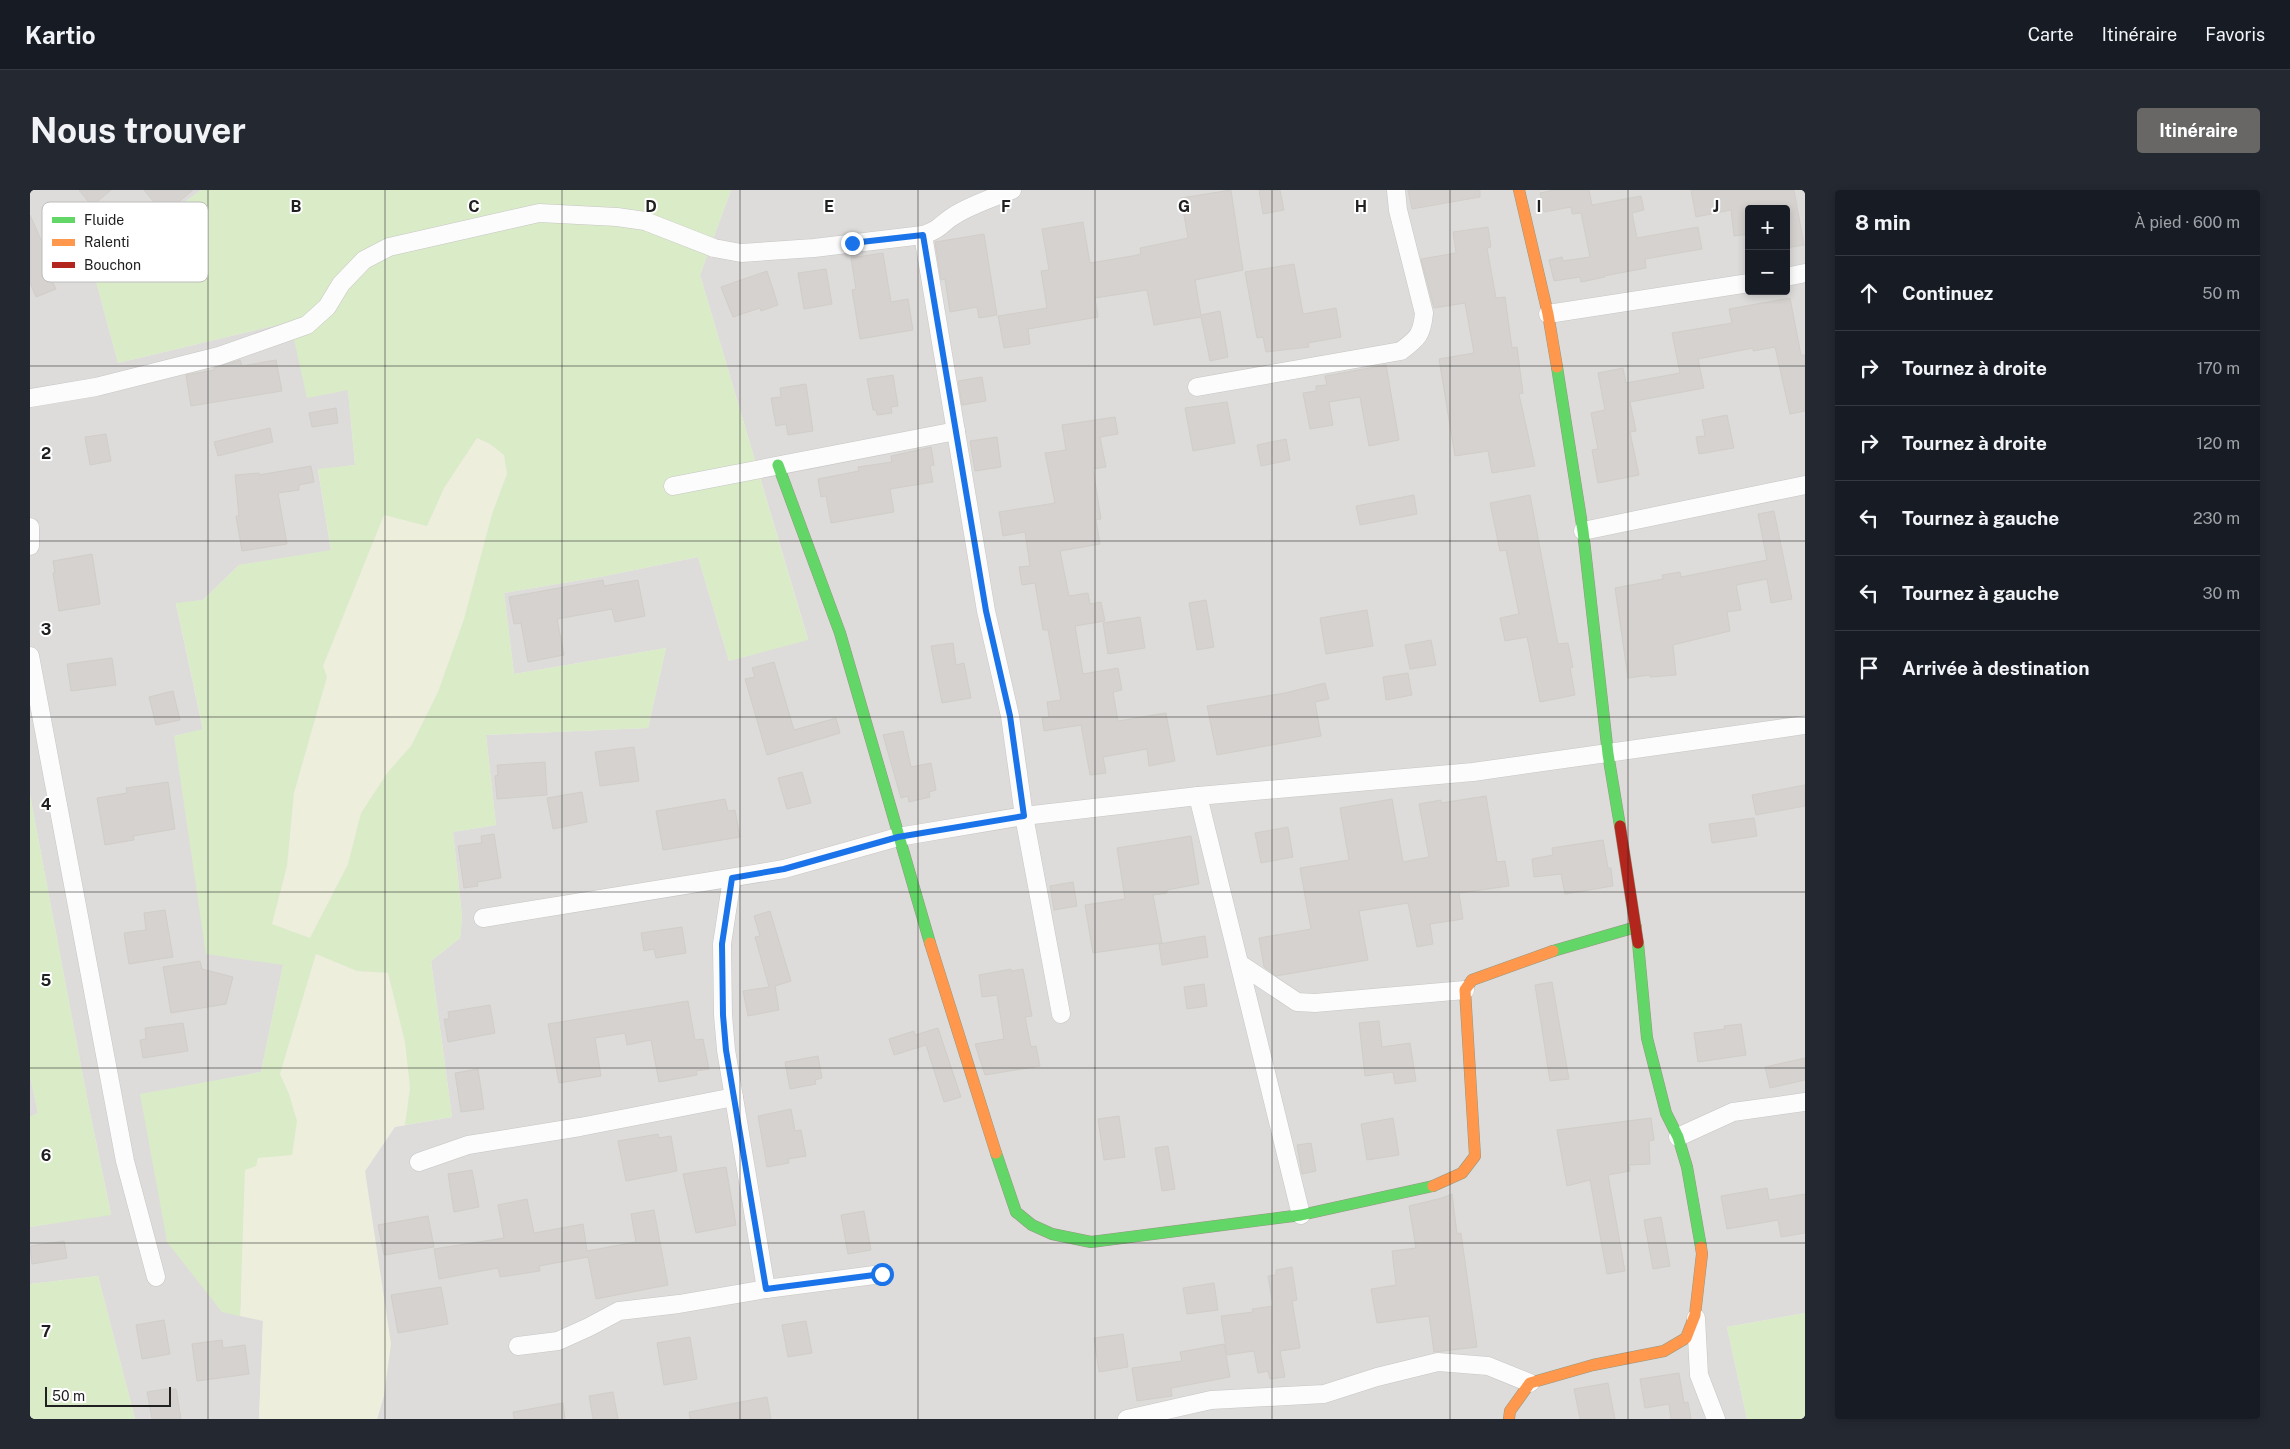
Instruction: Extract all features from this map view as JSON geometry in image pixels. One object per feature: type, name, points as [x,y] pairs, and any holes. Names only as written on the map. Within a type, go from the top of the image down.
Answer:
[{"type":"street","points":[[30,398],[96,387],[219,356],[307,325],[327,307],[341,284],[364,260],[389,247],[539,213],[645,221],[714,248],[741,253],[814,248],[923,235],[937,231],[953,216],[975,204],[1012,190]]},
{"type":"street","points":[[1197,387],[1401,351],[1417,339],[1422,330],[1424,313],[1398,210],[1396,190]]},
{"type":"street","points":[[1519,190],[1548,314],[1583,531],[1608,754],[1636,927],[1647,1038],[1666,1113],[1678,1136],[1687,1167],[1702,1254],[1695,1315],[1700,1375],[1716,1419]]},
{"type":"street","points":[[923,235],[986,611],[1010,716],[1024,816],[1061,1014]]},
{"type":"street","points":[[1790,276],[1805,273]]},
{"type":"street","points":[[1548,314],[1745,284]]},
{"type":"street","points":[[673,486],[956,431]]},
{"type":"street","points":[[778,466],[840,633],[898,837],[970,1074],[1016,1212],[1032,1225],[1052,1234],[1091,1242],[1301,1215],[1439,1185],[1462,1173],[1475,1156],[1465,990],[1472,980],[1502,968],[1636,927]]},
{"type":"street","points":[[1583,531],[1805,485]]},
{"type":"street","points":[[30,527],[30,546]]},
{"type":"street","points":[[30,656],[125,1161],[156,1277]]},
{"type":"street","points":[[483,918],[784,869],[898,837],[1024,816],[1198,796],[1473,772],[1805,725]]},
{"type":"street","points":[[1198,796],[1301,1215]]},
{"type":"street","points":[[732,878],[722,944],[722,998],[726,1050],[766,1289]]},
{"type":"street","points":[[1240,964],[1297,1002],[1315,1003],[1465,990]]},
{"type":"street","points":[[418,1162],[468,1145],[580,1127],[734,1097]]},
{"type":"street","points":[[1678,1136],[1733,1112],[1805,1102]]},
{"type":"street","points":[[518,1346],[558,1341],[589,1327],[619,1310],[679,1304],[766,1289],[882,1274]]},
{"type":"street","points":[[1127,1419],[1211,1400],[1324,1394],[1377,1377],[1438,1362],[1488,1366],[1530,1382],[1593,1365],[1664,1352],[1686,1338],[1695,1315]]},
{"type":"street","points":[[1509,1419],[1510,1411],[1530,1382]]},
{"type":"shaded area","points":[[30,190],[201,190],[185,202],[42,202],[42,282],[96,282],[118,363],[290,322],[348,390],[355,465],[318,470],[331,551],[239,565],[203,600],[176,604],[203,730],[174,736],[283,965],[261,1072],[141,1095],[263,1320],[259,1419],[135,1419],[98,1276],[30,1284],[30,1227],[111,1214],[88,1103],[30,795]]},
{"type":"shaded area","points":[[731,190],[1805,190],[1805,1313],[1727,1327],[1747,1419],[377,1419],[384,1395],[365,1171],[395,1127],[452,1117],[431,961],[460,938],[462,916],[453,832],[496,825],[486,735],[648,728],[666,648],[514,674],[504,593],[605,576],[698,557],[729,661],[808,639],[700,275]]},
{"type":"shaded area","points":[[30,1076],[38,1113],[30,1117]]},
{"type":"green space","points":[[201,190],[731,190],[700,275],[808,640],[729,661],[698,557],[605,576],[504,593],[514,674],[666,648],[648,728],[486,735],[496,825],[453,832],[462,916],[460,938],[431,961],[452,1117],[405,1125],[410,1088],[405,1042],[388,973],[357,971],[316,954],[280,1074],[289,1094],[297,1121],[292,1155],[258,1158],[256,1166],[245,1170],[240,1316],[222,1312],[167,1242],[140,1094],[261,1072],[283,965],[206,954],[174,736],[203,729],[176,603],[203,600],[239,565],[331,550],[318,469],[355,465],[348,390],[307,398],[290,322],[118,363],[96,282],[208,282],[208,202],[185,202]],"holes":[[[477,438],[490,444],[504,455],[507,474],[492,514],[464,619],[438,692],[411,746],[388,772],[361,813],[348,864],[310,938],[272,924],[287,866],[294,793],[327,677],[323,666],[384,515],[427,526],[444,488]]]},
{"type":"green space","points":[[477,438],[490,444],[504,455],[507,474],[492,514],[464,619],[438,692],[411,746],[388,772],[361,813],[348,864],[310,938],[272,924],[287,866],[294,793],[327,677],[323,666],[384,515],[427,526],[444,488]]},
{"type":"green space","points":[[30,795],[111,1215],[30,1227],[30,1117],[38,1113],[30,1076]]},
{"type":"green space","points":[[316,954],[357,971],[388,973],[405,1042],[410,1088],[405,1125],[394,1127],[365,1171],[391,1344],[384,1395],[377,1419],[259,1419],[263,1321],[240,1316],[245,1170],[258,1158],[289,1094],[280,1074]]},
{"type":"green space","points":[[98,1276],[135,1419],[30,1419],[30,1284]]},
{"type":"green space","points":[[1805,1313],[1805,1419],[1747,1419],[1727,1327]]},
{"type":"building","points":[[79,190],[111,190],[97,202],[89,202]]},
{"type":"building","points":[[144,190],[193,190],[178,202],[154,202]]},
{"type":"building","points":[[1231,190],[1243,270],[1195,280],[1201,315],[1220,311],[1228,357],[1210,361],[1201,317],[1154,325],[1147,290],[1095,298],[1098,317],[1028,329],[1030,344],[1004,348],[998,316],[1047,308],[1041,271],[1049,270],[1042,229],[1083,222],[1090,263],[1132,256],[1141,254],[1140,248],[1188,238],[1181,198]]},
{"type":"building","points":[[1259,190],[1280,190],[1284,210],[1263,214]]},
{"type":"building","points":[[1408,190],[1480,190],[1480,197],[1412,209]]},
{"type":"building","points":[[1554,190],[1589,190],[1592,205],[1641,196],[1644,210],[1632,213],[1637,238],[1698,227],[1702,249],[1645,259],[1646,268],[1605,277],[1581,282],[1580,277],[1554,281],[1549,260],[1562,257],[1563,261],[1590,257],[1581,213],[1572,214],[1571,207],[1544,212],[1540,193]]},
{"type":"building","points":[[1691,190],[1794,190],[1804,245],[1790,247],[1790,205],[1745,205],[1745,235],[1734,236],[1731,210],[1696,217]]},
{"type":"building","points":[[30,215],[42,242],[42,282],[52,282],[56,289],[36,297],[30,283]]},
{"type":"building","points":[[1488,227],[1491,247],[1487,248],[1496,298],[1505,297],[1512,348],[1517,347],[1523,393],[1519,394],[1535,466],[1492,473],[1488,451],[1455,456],[1439,359],[1474,353],[1465,303],[1434,308],[1421,259],[1456,253],[1453,232]]},
{"type":"building","points":[[984,234],[997,315],[979,318],[977,307],[950,312],[945,279],[941,280],[935,242]]},
{"type":"building","points":[[883,253],[891,302],[908,299],[913,330],[860,339],[852,290],[856,289],[851,258]]},
{"type":"building","points":[[1294,264],[1303,314],[1336,308],[1341,337],[1308,343],[1309,347],[1266,352],[1263,337],[1257,338],[1245,272]]},
{"type":"building","points":[[826,269],[832,304],[804,309],[798,273]]},
{"type":"building","points":[[767,271],[778,305],[761,311],[760,308],[733,317],[721,287]]},
{"type":"building","points":[[1790,298],[1801,355],[1805,355],[1805,411],[1790,414],[1775,347],[1753,351],[1753,348],[1698,359],[1704,388],[1630,402],[1636,431],[1630,432],[1639,475],[1598,483],[1592,450],[1598,449],[1591,413],[1605,410],[1598,373],[1623,368],[1626,383],[1680,373],[1672,333],[1732,323],[1729,309]]},
{"type":"building","points":[[240,360],[242,366],[276,360],[282,391],[191,406],[186,375],[214,370],[214,368]]},
{"type":"building","points":[[1386,365],[1399,440],[1369,446],[1360,397],[1329,402],[1333,425],[1310,429],[1303,393],[1316,391],[1316,386],[1327,385],[1325,376]]},
{"type":"building","points":[[893,375],[898,406],[891,407],[892,413],[877,415],[876,410],[873,410],[867,379]]},
{"type":"building","points":[[982,377],[986,401],[962,405],[958,381]]},
{"type":"building","points":[[806,384],[813,431],[788,435],[786,424],[776,426],[771,398],[781,397],[780,388]]},
{"type":"building","points":[[1227,402],[1235,443],[1193,451],[1185,408]]},
{"type":"building","points":[[336,408],[338,423],[312,427],[309,413]]},
{"type":"building","points":[[1727,415],[1734,448],[1699,454],[1696,437],[1705,436],[1702,420]]},
{"type":"building","points":[[1115,417],[1118,434],[1100,437],[1106,467],[1093,469],[1101,519],[1096,520],[1100,544],[1060,551],[1069,596],[1088,593],[1090,604],[1101,602],[1105,621],[1075,626],[1083,674],[1118,668],[1122,690],[1113,692],[1118,721],[1166,713],[1175,761],[1149,766],[1147,749],[1103,757],[1106,773],[1090,775],[1081,725],[1044,731],[1042,718],[1049,717],[1047,702],[1061,700],[1048,630],[1043,630],[1035,583],[1022,585],[1019,567],[1030,566],[1025,532],[1003,536],[999,512],[1055,503],[1045,453],[1066,450],[1062,425]]},
{"type":"building","points":[[270,428],[273,442],[218,456],[214,442]]},
{"type":"building","points":[[106,434],[111,461],[90,465],[85,437]]},
{"type":"building","points":[[997,437],[1001,467],[975,471],[970,441]]},
{"type":"building","points":[[1286,439],[1290,460],[1261,466],[1257,445]]},
{"type":"building","points":[[931,447],[934,465],[930,466],[933,482],[890,489],[894,512],[831,523],[826,496],[821,497],[818,479],[859,471],[858,467],[892,462],[891,456]]},
{"type":"building","points":[[311,466],[314,482],[299,485],[299,490],[278,493],[287,544],[242,551],[236,516],[239,516],[235,475],[259,473],[259,475]]},
{"type":"building","points":[[1414,495],[1417,514],[1360,525],[1356,506]]},
{"type":"building","points":[[1530,495],[1558,644],[1568,643],[1573,667],[1570,668],[1575,695],[1540,702],[1527,637],[1505,641],[1500,618],[1519,614],[1506,550],[1500,551],[1490,503]]},
{"type":"building","points":[[1774,511],[1792,599],[1771,603],[1767,579],[1736,585],[1741,610],[1727,612],[1730,631],[1673,645],[1676,675],[1650,677],[1650,675],[1628,678],[1615,588],[1663,579],[1662,575],[1680,572],[1681,577],[1767,560],[1758,514]]},
{"type":"building","points":[[92,554],[100,604],[59,611],[53,561]]},
{"type":"building","points":[[603,580],[604,586],[638,580],[645,616],[615,622],[612,609],[557,619],[564,655],[528,662],[521,623],[514,624],[509,597]]},
{"type":"building","points":[[1206,600],[1214,647],[1197,650],[1189,603]]},
{"type":"building","points":[[1367,610],[1373,646],[1326,654],[1320,618]]},
{"type":"building","points":[[1140,617],[1145,648],[1108,654],[1103,623]]},
{"type":"building","points":[[1431,640],[1436,665],[1410,669],[1405,645]]},
{"type":"building","points":[[953,643],[956,665],[964,663],[971,698],[942,703],[931,646]]},
{"type":"building","points":[[112,658],[116,685],[71,691],[67,664]]},
{"type":"building","points":[[774,662],[794,730],[836,718],[840,733],[767,755],[745,679],[755,677],[752,668]]},
{"type":"building","points":[[1408,673],[1412,695],[1386,700],[1383,677]]},
{"type":"building","points":[[1325,683],[1329,699],[1315,702],[1321,736],[1217,755],[1207,706],[1285,693]]},
{"type":"building","points":[[173,691],[180,720],[156,725],[149,697]]},
{"type":"building","points":[[903,731],[911,767],[931,763],[936,790],[929,792],[930,797],[909,802],[908,796],[901,798],[883,735]]},
{"type":"building","points":[[634,747],[639,781],[600,786],[595,752]]},
{"type":"building","points":[[545,762],[547,795],[497,799],[495,776],[498,775],[497,765]]},
{"type":"building","points":[[802,772],[811,803],[787,809],[778,778]]},
{"type":"building","points":[[168,782],[175,829],[133,836],[134,840],[105,845],[97,798],[127,793],[126,788]]},
{"type":"building","points":[[1805,785],[1805,806],[1756,815],[1752,795]]},
{"type":"building","points":[[582,792],[587,822],[553,829],[547,798]]},
{"type":"building","points":[[1486,796],[1497,862],[1505,861],[1509,886],[1459,893],[1463,919],[1430,924],[1433,944],[1417,947],[1408,903],[1359,911],[1368,960],[1276,976],[1264,967],[1259,938],[1311,929],[1300,868],[1349,860],[1340,808],[1392,799],[1403,862],[1429,857],[1419,804],[1441,800],[1441,803]]},
{"type":"building","points":[[725,799],[728,811],[735,810],[740,837],[663,850],[656,811]]},
{"type":"building","points":[[1754,818],[1757,836],[1712,843],[1709,824]]},
{"type":"building","points":[[1288,827],[1293,857],[1261,863],[1255,833]]},
{"type":"building","points":[[494,834],[501,878],[477,882],[478,886],[464,888],[458,846],[482,843],[481,836]]},
{"type":"building","points":[[1191,836],[1199,884],[1167,890],[1167,893],[1153,895],[1162,943],[1093,953],[1085,905],[1125,899],[1117,848]]},
{"type":"building","points":[[1603,840],[1608,868],[1611,868],[1613,886],[1565,894],[1561,874],[1534,877],[1532,859],[1553,855],[1552,848]]},
{"type":"building","points":[[1073,882],[1077,906],[1054,910],[1050,886]]},
{"type":"building","points":[[165,910],[173,957],[129,964],[124,933],[146,930],[144,913]]},
{"type":"building","points":[[770,911],[791,981],[775,986],[779,1010],[748,1016],[743,991],[769,987],[755,937],[760,936],[754,916]]},
{"type":"building","points":[[682,927],[686,953],[656,958],[654,949],[644,951],[641,933]]},
{"type":"building","points":[[1205,936],[1208,957],[1162,965],[1159,944]]},
{"type":"building","points":[[200,961],[202,969],[233,977],[226,1004],[171,1013],[163,967]]},
{"type":"building","points":[[1011,969],[1011,971],[1023,969],[1032,1016],[1025,1017],[1031,1047],[1036,1046],[1040,1066],[985,1075],[975,1044],[1004,1039],[997,995],[982,997],[979,975]]},
{"type":"building","points":[[1552,982],[1569,1079],[1550,1081],[1535,985]]},
{"type":"building","points":[[1204,984],[1207,1006],[1187,1009],[1184,987]]},
{"type":"building","points":[[688,1001],[695,1040],[703,1039],[709,1069],[696,1071],[697,1075],[659,1082],[651,1040],[627,1045],[625,1033],[595,1038],[601,1076],[559,1083],[548,1024]]},
{"type":"building","points":[[490,1005],[495,1033],[448,1042],[444,1019],[449,1019],[448,1012]]},
{"type":"building","points":[[1379,1021],[1382,1047],[1410,1043],[1416,1081],[1395,1084],[1393,1072],[1365,1076],[1359,1023]]},
{"type":"building","points":[[183,1023],[188,1051],[143,1058],[140,1040],[146,1039],[145,1028]]},
{"type":"building","points":[[1741,1024],[1746,1055],[1698,1062],[1694,1033],[1725,1029],[1724,1026]]},
{"type":"building","points":[[938,1028],[961,1097],[944,1102],[926,1045],[894,1055],[889,1039],[914,1031],[915,1035]]},
{"type":"building","points":[[818,1056],[822,1078],[815,1080],[816,1084],[790,1089],[785,1062]]},
{"type":"building","points":[[1805,1058],[1805,1080],[1770,1088],[1765,1067]]},
{"type":"building","points":[[478,1069],[484,1109],[461,1112],[455,1073]]},
{"type":"building","points":[[791,1109],[795,1131],[801,1130],[806,1156],[788,1159],[789,1163],[767,1167],[758,1116]]},
{"type":"building","points":[[1119,1116],[1125,1157],[1104,1160],[1098,1119]]},
{"type":"building","points":[[1393,1118],[1399,1155],[1367,1160],[1361,1124]]},
{"type":"building","points":[[1651,1118],[1654,1140],[1649,1141],[1650,1164],[1629,1165],[1630,1171],[1608,1175],[1625,1271],[1607,1274],[1590,1180],[1567,1186],[1557,1130]]},
{"type":"building","points":[[658,1134],[659,1138],[671,1136],[677,1171],[626,1181],[618,1141]]},
{"type":"building","points":[[1311,1143],[1316,1171],[1302,1174],[1297,1145]]},
{"type":"building","points":[[1168,1146],[1175,1189],[1162,1191],[1155,1148]]},
{"type":"building","points":[[726,1167],[736,1225],[696,1233],[683,1174]]},
{"type":"building","points":[[472,1170],[479,1207],[454,1212],[448,1174]]},
{"type":"building","points":[[1767,1188],[1769,1200],[1805,1194],[1805,1233],[1781,1237],[1778,1220],[1727,1229],[1721,1196]]},
{"type":"building","points":[[1452,1194],[1457,1234],[1461,1233],[1477,1347],[1434,1352],[1429,1316],[1377,1323],[1371,1289],[1396,1285],[1392,1251],[1416,1248],[1409,1206]]},
{"type":"building","points":[[527,1199],[534,1233],[583,1224],[587,1251],[636,1242],[631,1214],[654,1210],[668,1285],[596,1299],[588,1257],[539,1266],[540,1271],[500,1277],[498,1268],[439,1279],[434,1249],[504,1238],[498,1205]]},
{"type":"building","points":[[864,1211],[871,1250],[848,1254],[841,1215]]},
{"type":"building","points":[[428,1216],[434,1247],[384,1255],[378,1225]]},
{"type":"building","points":[[1661,1217],[1670,1266],[1653,1269],[1644,1220]]},
{"type":"building","points":[[64,1241],[67,1258],[32,1264],[30,1246]]},
{"type":"building","points":[[1292,1267],[1297,1300],[1292,1301],[1300,1348],[1280,1351],[1285,1377],[1270,1379],[1268,1371],[1258,1373],[1254,1351],[1227,1355],[1221,1316],[1253,1312],[1252,1309],[1273,1306],[1268,1276],[1276,1275],[1276,1270]]},
{"type":"building","points":[[1214,1283],[1218,1310],[1187,1314],[1183,1288]]},
{"type":"building","points":[[441,1287],[448,1324],[398,1333],[391,1295]]},
{"type":"building","points":[[164,1320],[170,1354],[142,1359],[136,1325]]},
{"type":"building","points":[[806,1321],[812,1353],[788,1357],[782,1325]]},
{"type":"building","points":[[1123,1334],[1128,1367],[1099,1372],[1094,1338]]},
{"type":"building","points":[[690,1337],[697,1379],[664,1385],[657,1343]]},
{"type":"building","points":[[222,1340],[223,1348],[245,1345],[249,1374],[197,1381],[192,1344]]},
{"type":"building","points":[[1224,1344],[1230,1377],[1171,1388],[1172,1396],[1137,1401],[1132,1368],[1182,1361],[1180,1352]]},
{"type":"building","points":[[1679,1373],[1684,1403],[1688,1402],[1691,1419],[1671,1419],[1669,1404],[1645,1408],[1640,1379]]},
{"type":"building","points":[[1608,1383],[1615,1419],[1580,1419],[1574,1389]]},
{"type":"building","points":[[176,1389],[181,1419],[152,1419],[147,1392]]},
{"type":"building","points":[[613,1392],[618,1419],[593,1419],[589,1396]]},
{"type":"building","points":[[767,1397],[771,1419],[690,1419],[689,1412]]},
{"type":"building","points":[[563,1403],[565,1419],[514,1419],[513,1412]]},
{"type":"traffic: fast","points":[[1557,367],[1583,531],[1608,754],[1620,826]]},
{"type":"traffic: fast","points":[[778,465],[840,633],[930,943]]},
{"type":"traffic: fast","points":[[1553,951],[1636,927]]},
{"type":"traffic: fast","points":[[1638,943],[1647,1038],[1666,1113],[1678,1137],[1687,1167],[1701,1247]]},
{"type":"traffic: fast","points":[[996,1153],[1016,1212],[1032,1225],[1052,1234],[1091,1242],[1301,1215],[1433,1186]]},
{"type":"traffic: slow","points":[[1519,190],[1548,314],[1557,367]]},
{"type":"traffic: slow","points":[[930,943],[996,1153]]},
{"type":"traffic: slow","points":[[1433,1186],[1462,1173],[1475,1156],[1465,990],[1472,980],[1553,951]]},
{"type":"traffic: slow","points":[[1509,1419],[1510,1411],[1530,1383],[1593,1365],[1664,1351],[1686,1338],[1695,1315],[1702,1254],[1701,1247]]},
{"type":"traffic: jam","points":[[1620,826],[1638,943]]},
{"type":"route","points":[[852,243],[923,235],[986,611],[1010,716],[1024,816],[898,837],[784,869],[732,878],[722,944],[723,1015],[726,1050],[766,1289],[882,1274]]}]
